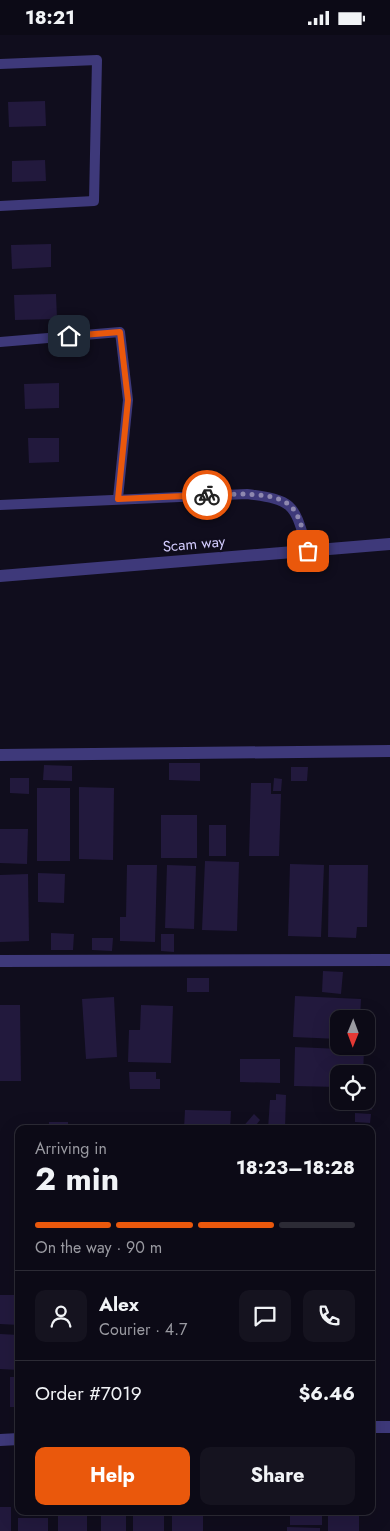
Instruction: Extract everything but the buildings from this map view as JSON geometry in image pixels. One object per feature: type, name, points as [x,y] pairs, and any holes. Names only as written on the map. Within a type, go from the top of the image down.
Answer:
[{"type":"street","name":"Scam way","points":[[0,577],[390,544]]},
{"type":"street","points":[[0,755],[390,751]]},
{"type":"street","points":[[0,961],[390,960]]},
{"type":"street","points":[[375,1427],[390,1427]]},
{"type":"street","points":[[0,1440],[15,1439]]},
{"type":"lane","points":[[0,64],[97,61],[94,201],[0,206]]},
{"type":"lane","points":[[0,342],[120,332],[128,400],[118,499]]},
{"type":"lane","points":[[0,505],[247,494],[277,498],[288,504],[296,513],[308,551]]},
{"type":"way so far","points":[[207,495],[247,494],[277,498],[288,504],[296,513],[308,551]]},
{"type":"route","points":[[69,336],[120,332],[126,367],[128,400],[118,499],[207,495]]}]
